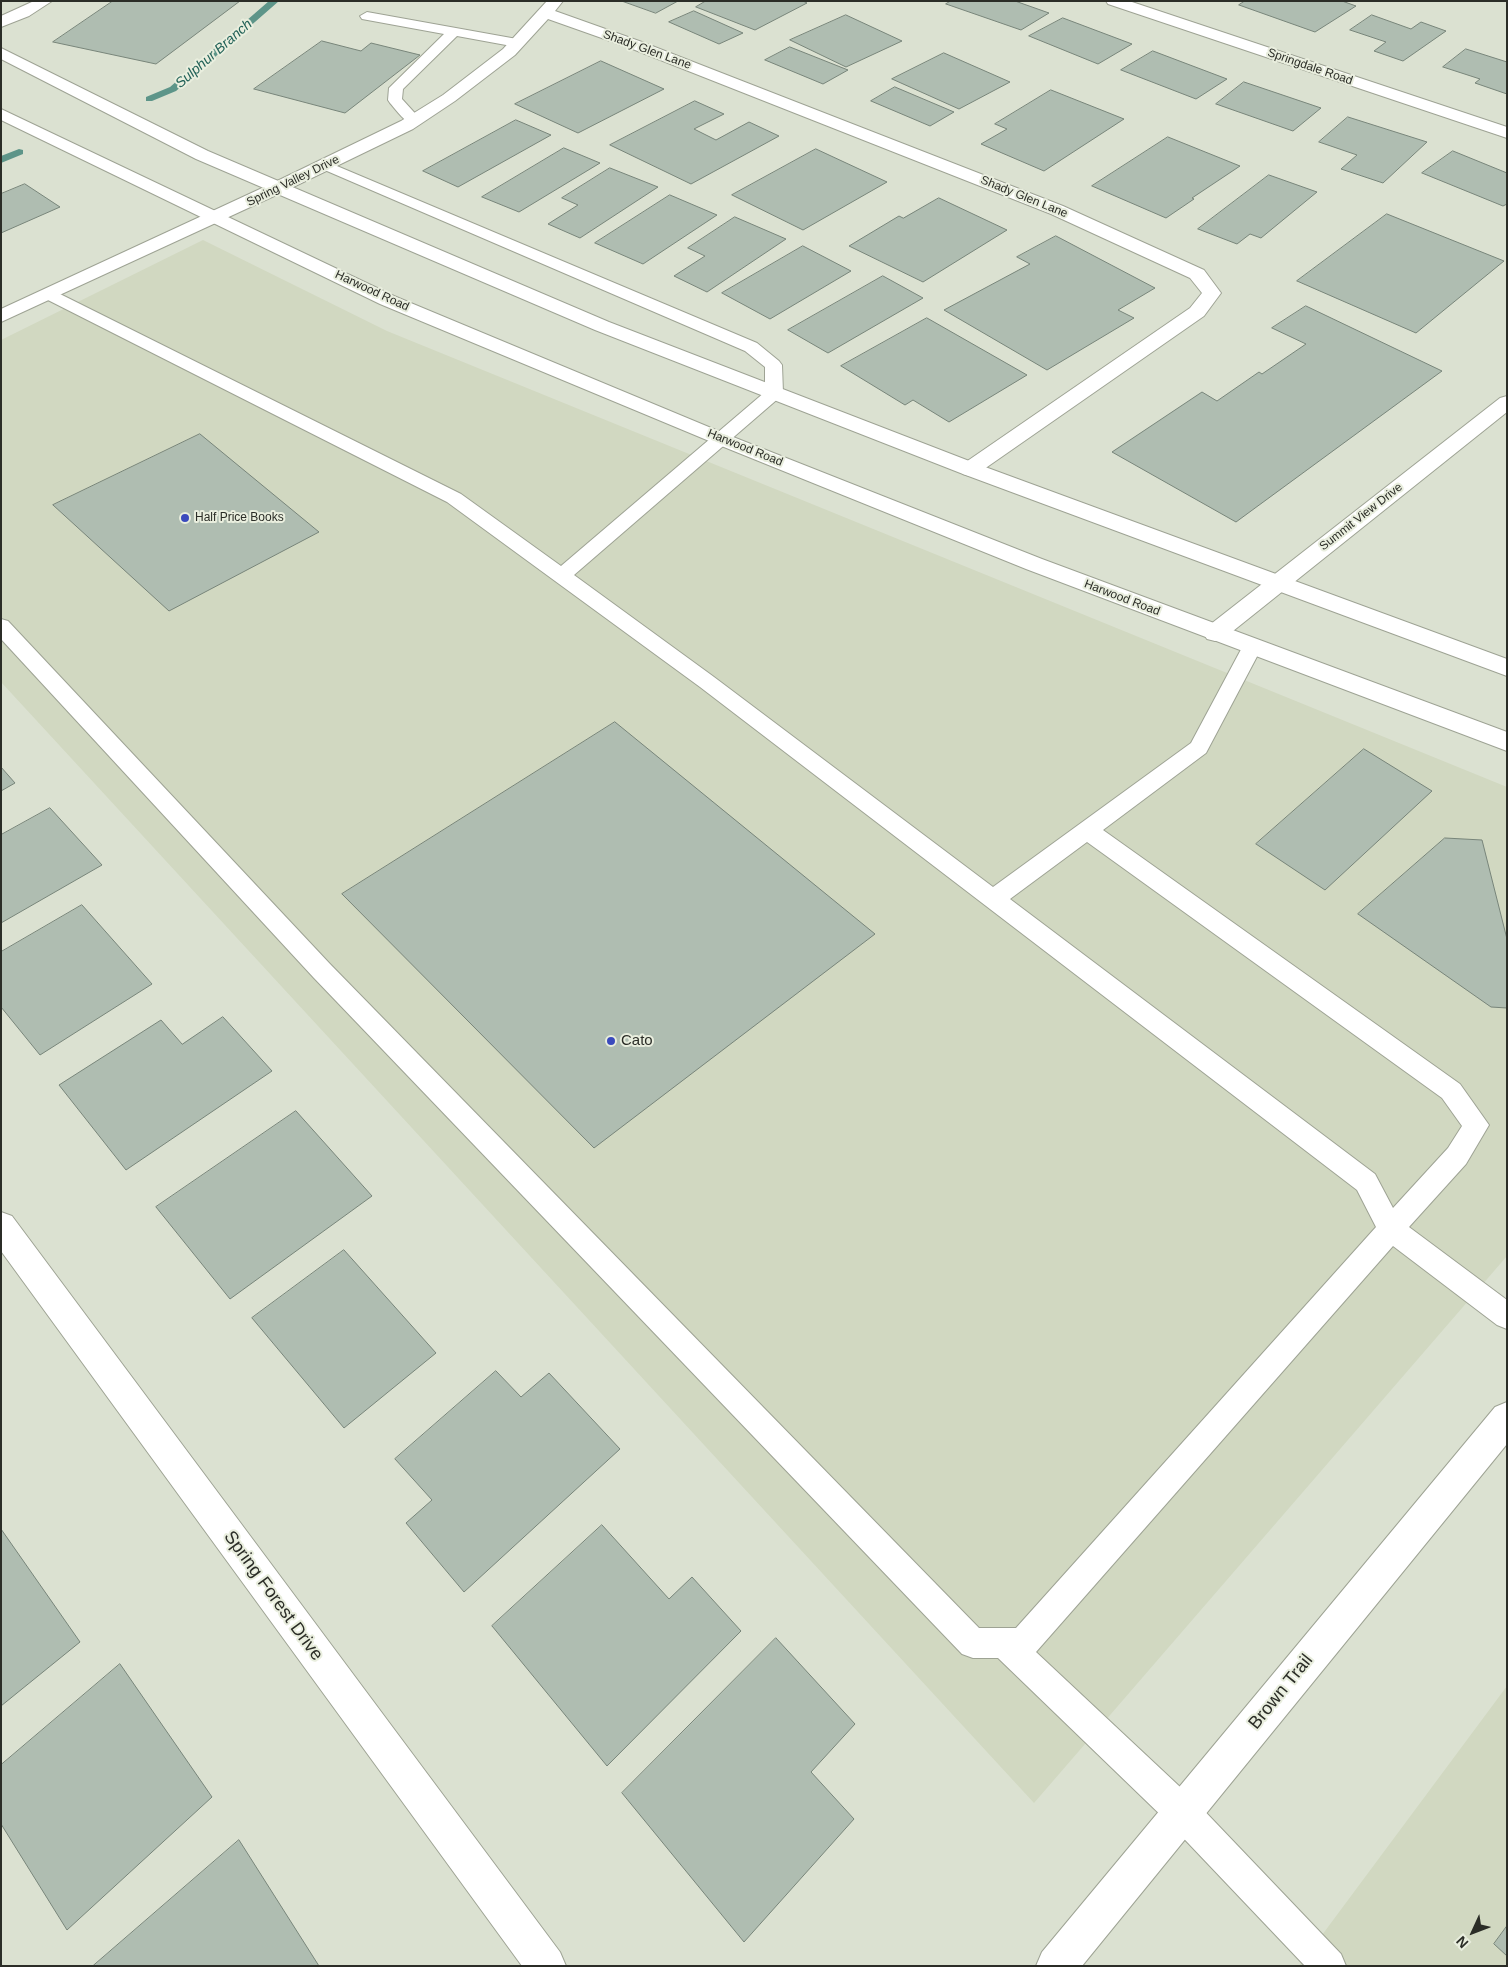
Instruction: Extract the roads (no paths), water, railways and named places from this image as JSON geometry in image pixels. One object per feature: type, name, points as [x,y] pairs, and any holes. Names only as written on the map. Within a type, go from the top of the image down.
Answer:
[{"type":"street","points":[[1,22],[24,13],[45,1]]},
{"type":"street","name":"Springdale Road","points":[[1113,1],[1507,133]]},
{"type":"street","name":"Spring Valley Drive","points":[[1,316],[279,188],[414,121],[449,98],[509,52],[551,7]]},
{"type":"street","name":"Shady Glen Lane","points":[[551,7],[636,44],[1057,210],[1197,274],[1212,293],[1197,312],[970,469]]},
{"type":"street","points":[[1,53],[202,155],[602,326],[970,469],[1507,668]]},
{"type":"street","name":"Harwood Road","points":[[1,114],[388,300],[721,439],[1034,564],[1507,742]]},
{"type":"street","name":"Summit View Drive","points":[[1215,633],[1507,402]]},
{"type":"street","name":"Spring Forest Drive","points":[[1,1226],[546,1966]]},
{"type":"street","name":"Brown Trail","points":[[1056,1966],[1507,1418]]},
{"type":"lane","points":[[367,16],[517,43]]},
{"type":"lane","points":[[414,121],[395,100],[396,88],[453,33]]},
{"type":"lane","points":[[325,165],[750,347],[773,365],[774,393],[561,576]]},
{"type":"lane","points":[[48,294],[454,498],[707,682],[1366,1182],[1391,1229],[1507,1316]]},
{"type":"lane","points":[[1,626],[322,971],[973,1643],[1023,1643],[1457,1156],[1476,1126],[1450,1091],[1087,830]]},
{"type":"lane","points":[[993,899],[1199,748],[1252,647]]},
{"type":"lane","points":[[1004,1643],[1182,1812],[1329,1966]]},
{"type":"waterway","name":"Sulphur Branch","points":[[149,99],[173,89],[275,1]]},
{"type":"waterway","name":"Sulphur Branch","points":[[1,160],[19,152]]},
{"type":"place","name":"Half Price Books","points":[[185,518]]},
{"type":"place","name":"Cato","points":[[611,1041]]}]
